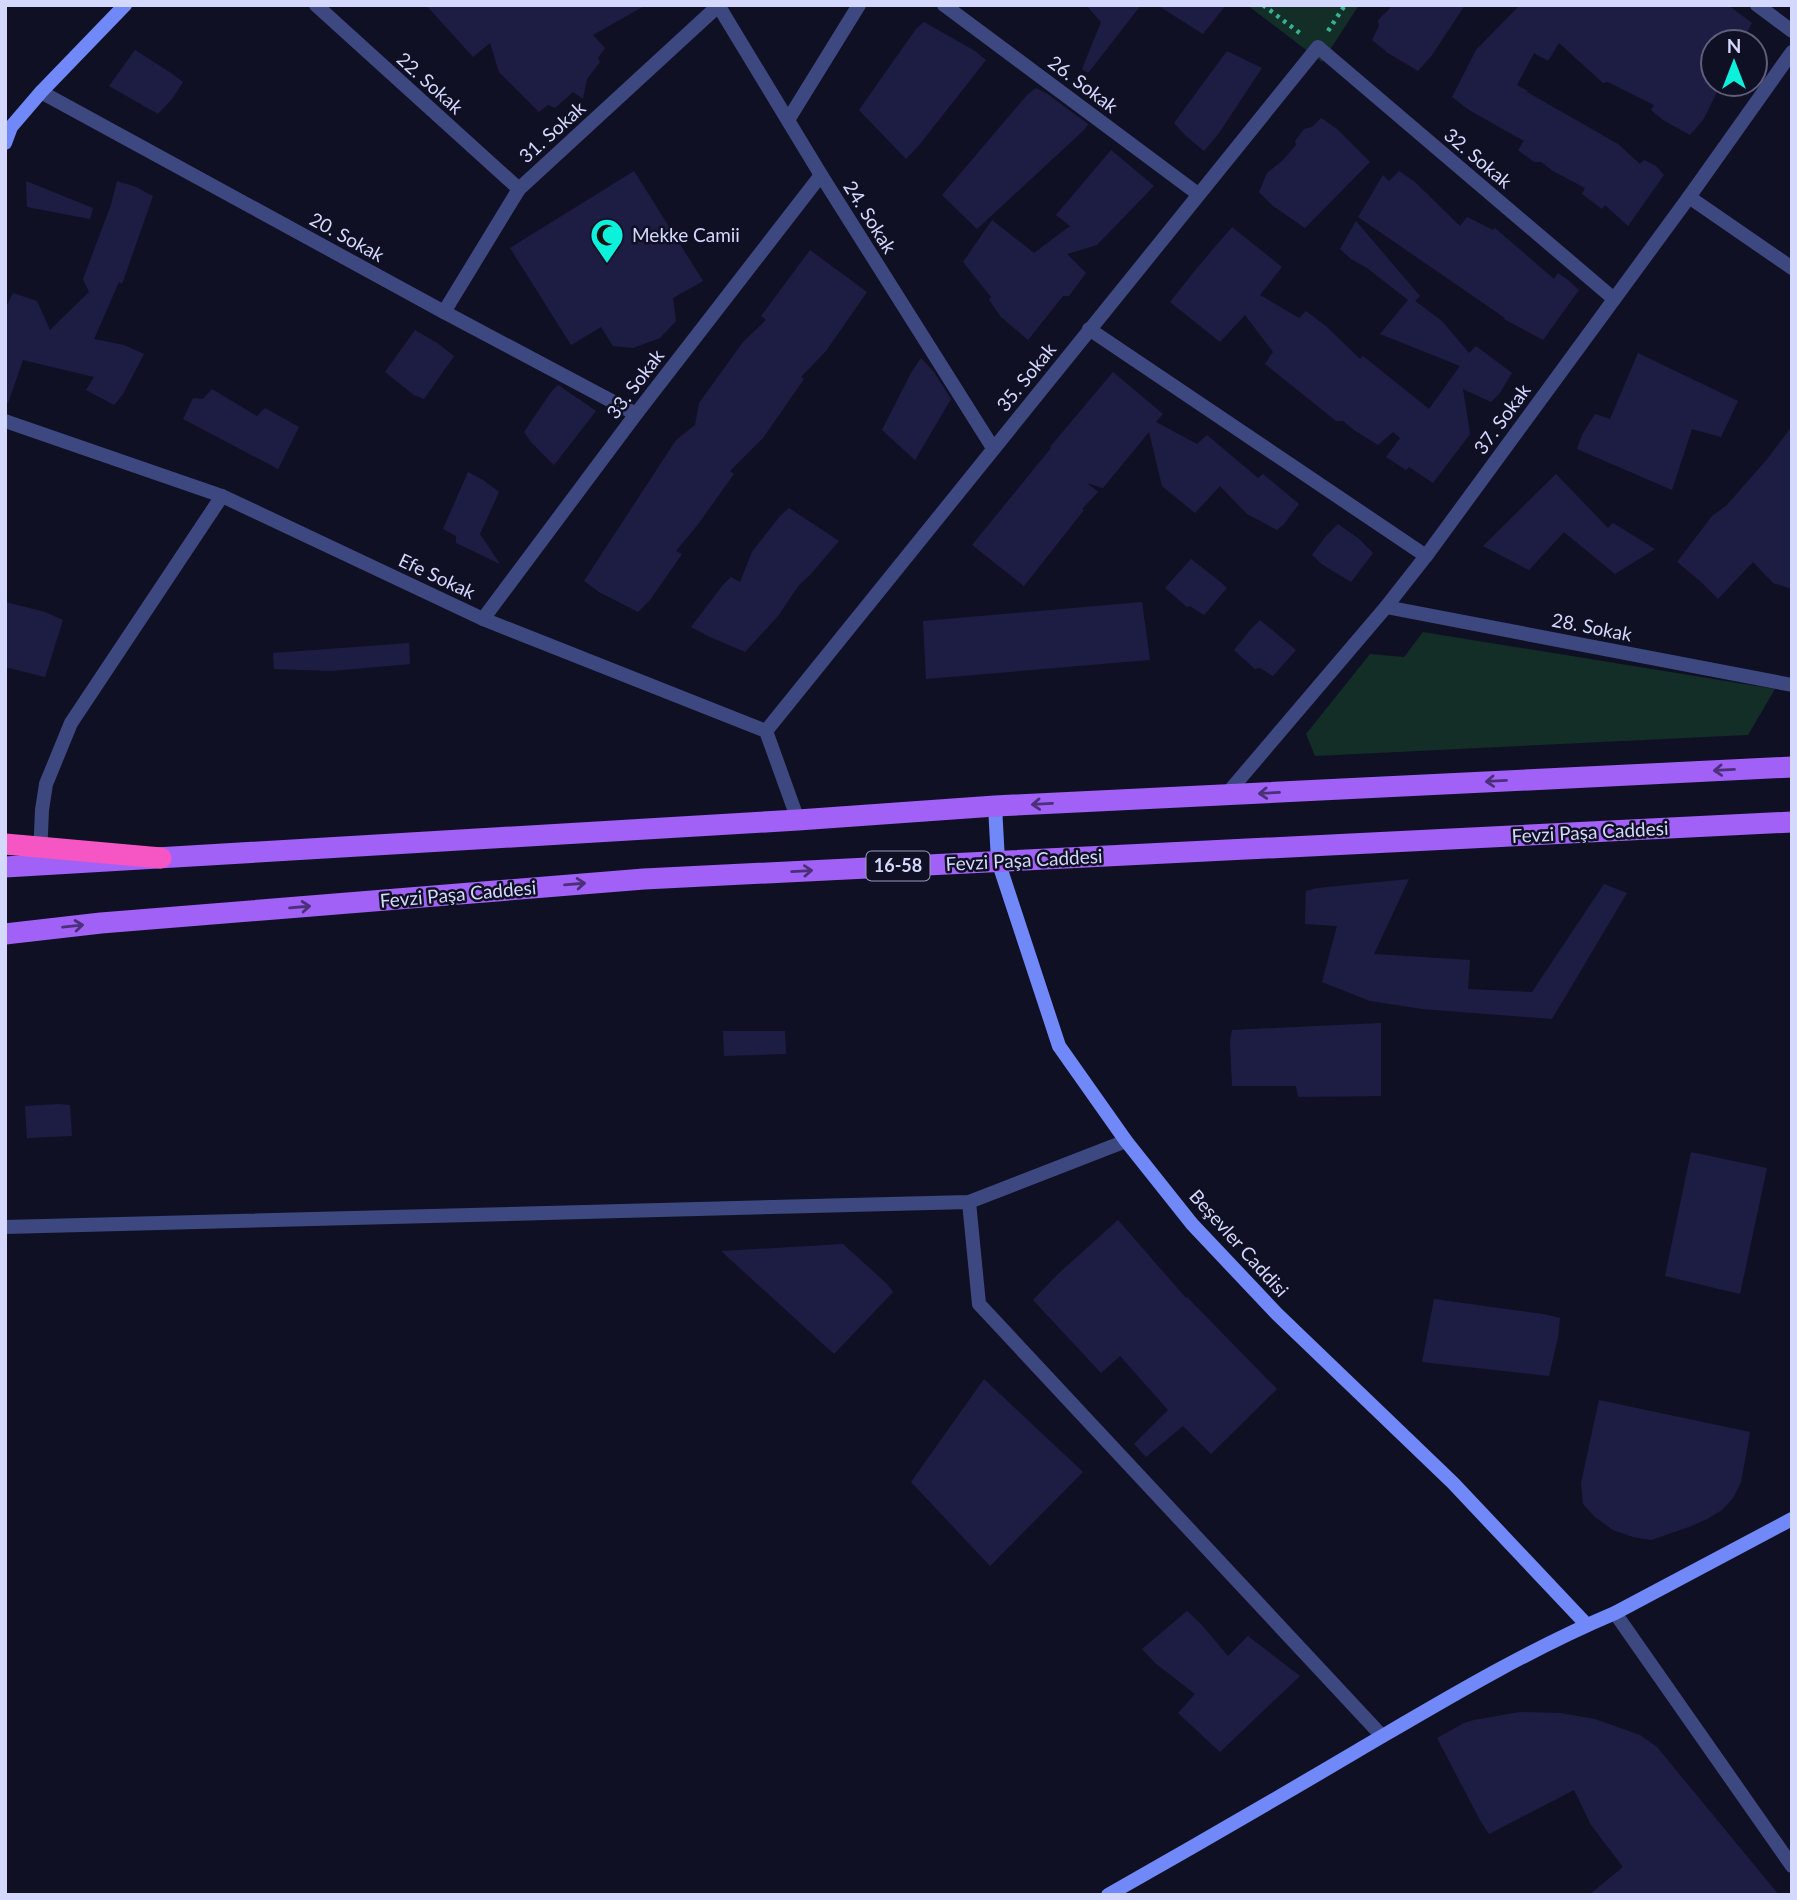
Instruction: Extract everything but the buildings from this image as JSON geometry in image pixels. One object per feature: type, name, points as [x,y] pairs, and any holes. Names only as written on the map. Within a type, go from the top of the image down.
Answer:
[{"type":"highway","points":[[5,844],[40,856],[161,858]]},
{"type":"main road","points":[[161,858],[995,806],[1792,767]]},
{"type":"main road","name":"Fevzi Paşa Caddesi","points":[[5,934],[101,923],[644,879],[1792,822]]},
{"type":"main road","points":[[5,867],[40,856]]},
{"type":"street","points":[[5,143],[8,130],[41,92],[125,5]]},
{"type":"street","name":"22. Sokak","points":[[316,5],[519,188]]},
{"type":"street","points":[[789,120],[859,5]]},
{"type":"street","name":"26. Sokak","points":[[944,5],[1198,194]]},
{"type":"street","points":[[1758,5],[1792,31]]},
{"type":"street","name":"31. Sokak","points":[[444,312],[519,188],[718,6]]},
{"type":"street","name":"24. Sokak","points":[[718,6],[993,448]]},
{"type":"street","name":"35. Sokak","points":[[766,731],[1318,47]]},
{"type":"street","name":"32. Sokak","points":[[1318,47],[1614,299]]},
{"type":"street","name":"37. Sokak","points":[[1226,795],[1426,556],[1792,52]]},
{"type":"street","name":"20. Sokak","points":[[41,92],[636,414]]},
{"type":"street","name":"33. Sokak","points":[[483,619],[636,414],[821,175]]},
{"type":"street","points":[[1689,197],[1792,268]]},
{"type":"street","points":[[1089,330],[1426,556]]},
{"type":"street","name":"Efe Sokak","points":[[5,421],[222,496],[483,619],[766,731]]},
{"type":"street","points":[[40,856],[46,784],[71,723],[222,496]]},
{"type":"street","name":"28. Sokak","points":[[1386,607],[1792,685]]},
{"type":"street","points":[[766,731],[798,820]]},
{"type":"street","name":"Beşevler Caddisi","points":[[995,806],[998,861],[1059,1046],[1126,1141],[1192,1224],[1249,1284],[1453,1483],[1587,1625]]},
{"type":"street","points":[[5,1227],[969,1202],[1126,1141]]},
{"type":"street","points":[[969,1202],[979,1304],[1382,1736]]},
{"type":"street","points":[[1108,1895],[1461,1690],[1615,1613],[1792,1519]]},
{"type":"street","points":[[1615,1613],[1792,1866]]},
{"type":"path","points":[[1263,5],[1318,47],[1345,5]]},
{"type":"green space","points":[[1247,5],[1359,5],[1322,62]]},
{"type":"green space","points":[[1423,632],[1775,689],[1748,735],[1315,756],[1306,734],[1370,654],[1404,657]]},
{"type":"place","name":"Mekke Camii","points":[[607,265]]}]
